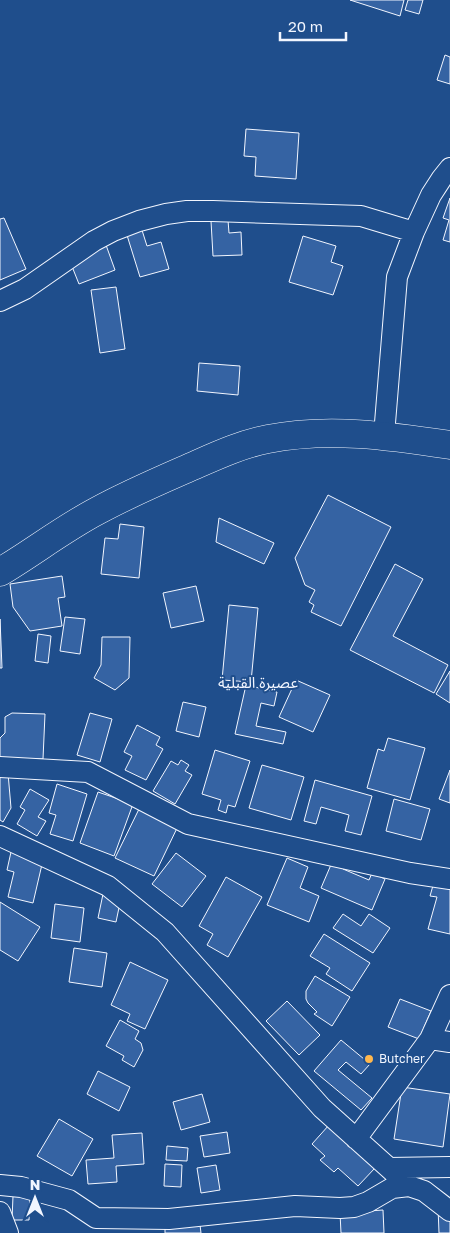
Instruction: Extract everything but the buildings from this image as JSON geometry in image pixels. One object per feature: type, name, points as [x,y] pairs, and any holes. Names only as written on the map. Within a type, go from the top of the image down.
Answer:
[{"type":"street","points":[[384,435],[397,277],[414,232],[432,195],[450,168]]},
{"type":"street","points":[[0,301],[25,289],[94,241],[113,231],[139,221],[166,214],[188,211],[212,211],[361,216],[414,232]]},
{"type":"street","points":[[0,572],[96,512],[170,475],[234,448],[267,439],[292,435],[330,433],[384,435],[450,444]]},
{"type":"street","points":[[0,767],[88,772],[188,824],[410,873],[450,879]]},
{"type":"street","points":[[0,836],[108,886],[165,932],[322,1108],[409,1186]]},
{"type":"street","points":[[356,1139],[430,1039],[450,995]]},
{"type":"street","points":[[430,1039],[450,1042]]},
{"type":"street","points":[[389,1168],[450,1166]]},
{"type":"street","points":[[0,1184],[21,1187],[69,1200],[96,1218],[191,1217],[278,1207],[354,1207],[368,1202],[392,1188],[409,1186],[424,1190],[450,1211]]},
{"type":"street","points":[[0,1212],[8,1233]]},
{"type":"place","name":"Butcher","points":[[369,1059]]},
{"type":"district","name":"عصيرة القبلية","points":[[258,683]]}]
